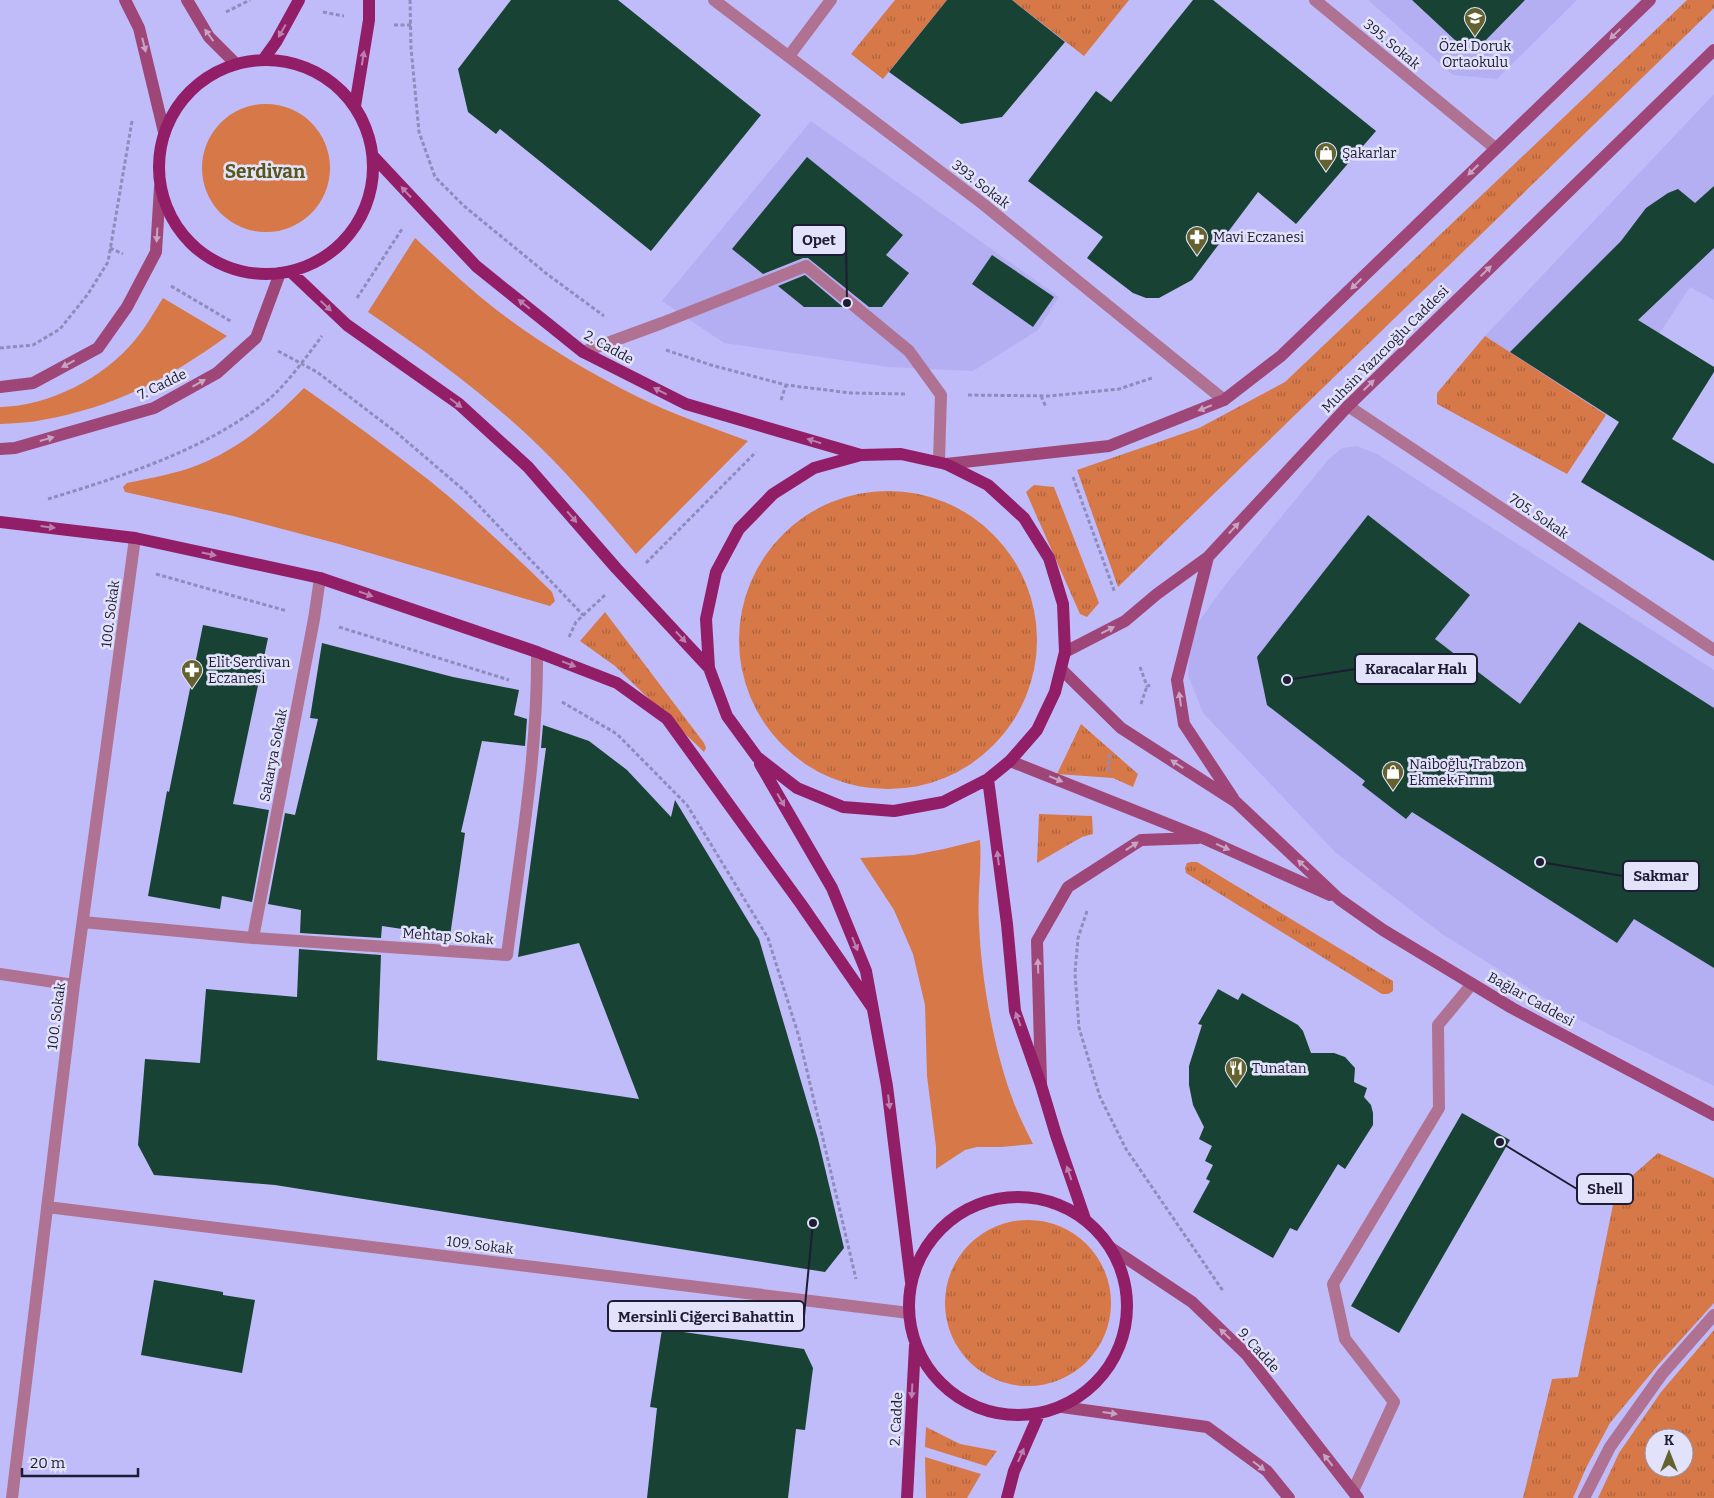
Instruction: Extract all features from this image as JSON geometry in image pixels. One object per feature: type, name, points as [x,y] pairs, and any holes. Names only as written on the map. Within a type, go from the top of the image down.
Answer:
[{"type":"main road","points":[[125,0],[140,28],[164,132]]},
{"type":"main road","points":[[187,0],[209,37],[236,64]]},
{"type":"main road","points":[[263,60],[276,42],[299,0]]},
{"type":"main road","points":[[355,106],[369,20],[369,0]]},
{"type":"main road","points":[[942,463],[1109,446],[1224,400],[1281,356],[1650,0]]},
{"type":"main road","name":"Muhsin Yazıcıoğlu Caddesi","points":[[1065,652],[1125,621],[1157,594],[1208,557],[1348,406],[1714,50]]},
{"type":"main road","points":[[0,387],[32,383],[98,348],[127,307],[156,252],[160,187],[159,159],[164,132],[172,114],[185,97],[200,83],[217,72],[236,64],[263,60],[289,63],[314,72],[337,87],[355,106],[367,130],[373,156],[372,182],[366,207],[354,229],[336,249],[315,263],[286,272],[262,275],[235,270],[207,257],[185,238],[169,214],[160,187]]},
{"type":"main road","name":"2. Cadde","points":[[373,156],[476,266],[583,352],[686,404],[861,455]]},
{"type":"main road","points":[[286,272],[347,325],[459,404],[528,466],[616,568],[710,668]]},
{"type":"main road","name":"7. Cadde","points":[[0,449],[15,448],[154,408],[217,373],[256,338],[286,272]]},
{"type":"main road","points":[[757,757],[797,788],[844,807],[894,811],[944,802],[988,780],[1010,761],[1037,730],[1055,692],[1065,652],[1063,604],[1049,558],[1024,518],[988,485],[942,463],[901,454],[861,455],[814,468],[772,494],[739,529],[716,572],[706,619],[710,668],[727,716],[757,757],[832,888],[866,971],[887,1086],[911,1283],[909,1313],[915,1342],[929,1370],[951,1392],[978,1408],[1008,1415],[1039,1414],[1062,1407],[1094,1386],[1116,1356],[1127,1320],[1126,1283],[1112,1248],[1100,1232],[1085,1219],[1053,1202],[1017,1197],[981,1203],[949,1221],[925,1249],[911,1283]]},
{"type":"main road","points":[[0,522],[135,538],[320,578],[537,652],[617,683],[667,719],[801,904],[872,1007]]},
{"type":"main road","points":[[1208,557],[1178,680],[1184,724],[1236,802]]},
{"type":"main road","points":[[1061,669],[1121,728],[1236,802],[1339,899]]},
{"type":"main road","points":[[1010,761],[1203,838],[1339,899]]},
{"type":"main road","points":[[988,780],[1015,1011],[1042,1085],[1056,1135],[1085,1219]]},
{"type":"main road","points":[[1042,1085],[1037,941],[1068,887],[1141,840],[1203,838]]},
{"type":"main road","name":"Bağlar Caddesi","points":[[1339,899],[1383,930],[1512,1008],[1714,1115]]},
{"type":"main road","name":"9. Cadde","points":[[1112,1248],[1192,1302],[1247,1355],[1356,1494]]},
{"type":"main road","name":"2. Cadde","points":[[907,1498],[915,1342]]},
{"type":"main road","points":[[1062,1407],[1207,1427],[1267,1471],[1289,1498]]},
{"type":"main road","points":[[1007,1498],[1014,1471],[1039,1414]]},
{"type":"street","name":"393. Sokak","points":[[714,0],[983,204],[1224,400]]},
{"type":"street","points":[[789,56],[831,0]]},
{"type":"street","name":"395. Sokak","points":[[1315,0],[1495,148]]},
{"type":"street","points":[[583,352],[806,266],[910,350],[942,395],[942,463]]},
{"type":"street","name":"705. Sokak","points":[[1348,406],[1714,650]]},
{"type":"street","name":"100. Sokak","points":[[12,1498],[74,985],[135,538]]},
{"type":"street","name":"Sakarya Sokak","points":[[253,938],[314,619],[320,578]]},
{"type":"street","name":"Mehtap Sokak","points":[[83,922],[253,938],[507,955],[533,759],[538,690],[537,652]]},
{"type":"street","points":[[0,974],[74,985]]},
{"type":"street","points":[[1356,1494],[1394,1402],[1345,1339],[1333,1284],[1439,1108],[1438,1025],[1472,984]]},
{"type":"street","name":"109. Sokak","points":[[47,1207],[909,1313]]},
{"type":"street","points":[[1584,1498],[1615,1440],[1662,1374],[1714,1315]]},
{"type":"path","points":[[225,13],[250,0]]},
{"type":"path","points":[[410,0],[411,48],[419,132],[434,177],[471,212],[547,274],[598,312]]},
{"type":"path","points":[[317,11],[345,16]]},
{"type":"path","points":[[391,25],[411,25]]},
{"type":"path","points":[[0,348],[32,345],[60,329],[88,294],[108,262],[133,116]]},
{"type":"path","points":[[353,304],[402,229]]},
{"type":"path","points":[[110,248],[123,254]]},
{"type":"path","points":[[172,286],[232,322]]},
{"type":"path","points":[[46,500],[133,472],[216,435],[268,399],[301,364],[325,332]]},
{"type":"path","points":[[273,349],[317,372],[397,433],[466,492],[583,615]]},
{"type":"path","points":[[672,352],[711,366],[786,385],[851,393],[916,395]]},
{"type":"path","points":[[988,395],[1041,396],[1119,389],[1154,377],[1176,360]]},
{"type":"path","points":[[781,400],[786,385]]},
{"type":"path","points":[[1041,396],[1046,407]]},
{"type":"path","points":[[646,564],[761,446]]},
{"type":"path","points":[[1072,472],[1117,598]]},
{"type":"path","points":[[149,572],[293,612]]},
{"type":"path","points":[[568,640],[576,622],[607,594]]},
{"type":"path","points":[[336,626],[506,679]]},
{"type":"path","points":[[1141,704],[1147,686]]},
{"type":"path","points":[[557,700],[617,734],[687,805],[768,938],[799,1037],[852,1259],[861,1307]]},
{"type":"path","points":[[1108,778],[1110,751]]},
{"type":"path","points":[[1088,910],[1078,938],[1075,972],[1079,1028],[1100,1097],[1126,1149],[1213,1280],[1226,1295]]},
{"type":"shaded area","name":"Özel Doruk Ortaokulu","points":[[1368,0],[1577,0],[1497,79],[1453,75]]},
{"type":"shaded area","points":[[1714,94],[1714,300],[1690,287],[1606,415],[1485,336]]},
{"type":"shaded area","points":[[811,121],[1059,297],[1038,330],[973,371],[889,367],[724,343],[662,301]]},
{"type":"shaded area","points":[[1357,446],[1377,454],[1714,670],[1714,1086],[1578,1019],[1442,934],[1335,852],[1203,713],[1188,675],[1190,648],[1199,621],[1226,584],[1329,459],[1342,448]]},
{"type":"green space","points":[[895,0],[947,0],[883,79],[851,54]]},
{"type":"green space","points":[[1012,0],[1129,0],[1084,56]]},
{"type":"green space","points":[[1687,0],[1714,0],[1714,8],[1118,587],[1077,470],[1199,428],[1285,382]]},
{"type":"green space","points":[[266,104],[290,109],[311,123],[325,144],[330,168],[325,192],[311,213],[290,227],[266,232],[242,227],[221,213],[207,192],[202,168],[207,144],[221,123],[242,109]]},
{"type":"green space","points":[[415,238],[494,308],[528,333],[563,355],[650,403],[748,441],[636,554],[564,471],[510,419],[440,363],[368,312]]},
{"type":"green space","points":[[163,298],[227,336],[162,378],[117,399],[68,414],[32,422],[0,424],[0,407],[19,405],[56,395],[92,378],[108,366],[135,340]]},
{"type":"green space","points":[[1485,336],[1606,415],[1567,474],[1437,404],[1437,393]]},
{"type":"green space","points":[[304,388],[383,445],[446,494],[552,592],[555,601],[550,606],[339,544],[233,516],[125,492],[123,487],[127,483],[163,476],[198,465],[242,442],[268,422]]},
{"type":"green space","points":[[1034,485],[1054,487],[1099,603],[1087,617],[1080,614],[1026,492]]},
{"type":"green space","points":[[873,491],[903,491],[931,497],[958,508],[994,534],[1012,557],[1026,583],[1037,625],[1037,655],[1026,697],[1012,723],[994,746],[958,772],[931,783],[903,789],[873,789],[845,783],[818,772],[782,746],[773,735],[756,710],[745,683],[739,655],[739,625],[745,597],[756,570],[782,534],[793,525],[818,508],[845,497]]},
{"type":"green space","points":[[605,612],[704,743],[706,748],[704,752],[615,666],[580,641]]},
{"type":"green space","points":[[1081,724],[1138,774],[1133,787],[1113,778],[1057,774]]},
{"type":"green space","points":[[1039,814],[1092,816],[1093,834],[1082,837],[1037,863]]},
{"type":"green space","points":[[980,840],[980,944],[989,1011],[993,1033],[1011,1095],[1033,1144],[977,1147],[965,1150],[936,1169],[936,1147],[927,1076],[925,1005],[913,954],[894,910],[860,858],[913,855]]},
{"type":"green space","points":[[1197,862],[1393,981],[1393,991],[1388,994],[1382,994],[1186,873],[1187,863]]},
{"type":"green space","points":[[1658,1153],[1714,1178],[1714,1303],[1658,1365],[1610,1423],[1586,1468],[1573,1498],[1523,1498],[1552,1379],[1578,1377],[1616,1190]]},
{"type":"green space","points":[[1028,1220],[1052,1224],[1067,1230],[1092,1251],[1101,1264],[1107,1279],[1111,1303],[1107,1327],[1101,1342],[1080,1367],[1067,1376],[1052,1382],[1028,1386],[1004,1382],[989,1376],[964,1355],[955,1342],[949,1327],[945,1303],[949,1279],[955,1264],[976,1239],[989,1230],[1004,1224]]},
{"type":"green space","points":[[1714,1330],[1714,1498],[1598,1498],[1619,1453],[1661,1392]]},
{"type":"green space","points":[[926,1427],[960,1444],[997,1451],[986,1466],[925,1447]]},
{"type":"green space","points":[[925,1457],[981,1474],[967,1498],[926,1498]]},
{"type":"building","points":[[511,0],[618,0],[761,115],[651,251],[500,129],[496,134],[468,112],[458,69]]},
{"type":"building","points":[[947,0],[1012,0],[1065,42],[1002,117],[961,124],[889,72]]},
{"type":"building","points":[[1193,0],[1213,0],[1376,131],[1296,224],[1258,192],[1192,280],[1159,298],[1146,298],[1133,293],[1087,258],[1103,237],[1028,181],[1096,91],[1111,102]]},
{"type":"building","points":[[1412,0],[1525,0],[1485,41],[1456,41]]},
{"type":"building","points":[[807,157],[903,235],[886,255],[909,273],[882,307],[869,307],[808,258],[803,258],[763,274],[732,249]]},
{"type":"building","points":[[1714,186],[1714,248],[1638,320],[1714,367],[1714,372],[1672,439],[1714,464],[1714,561],[1581,482],[1619,422],[1510,352],[1621,241],[1646,208],[1668,193],[1678,189],[1695,203]]},
{"type":"building","points":[[992,255],[1054,297],[1033,327],[972,284]]},
{"type":"building","points":[[805,275],[843,307],[804,307],[778,286]]},
{"type":"building","points":[[1368,515],[1470,595],[1435,639],[1520,704],[1579,622],[1714,708],[1714,968],[1634,919],[1617,943],[1412,812],[1406,819],[1362,785],[1365,781],[1267,705],[1257,657]]},
{"type":"building","points":[[203,625],[268,638],[233,804],[269,810],[252,902],[222,896],[220,909],[148,896],[167,791],[169,792]]},
{"type":"building","points":[[322,643],[453,677],[519,690],[514,715],[527,719],[525,746],[482,741],[461,832],[465,833],[450,936],[382,926],[381,938],[300,933],[301,910],[268,904],[285,813],[295,815],[318,719],[310,718]]},
{"type":"building","points":[[543,725],[589,741],[627,770],[671,817],[675,800],[759,939],[818,1139],[844,1248],[825,1272],[275,1185],[154,1175],[138,1145],[145,1059],[200,1063],[206,989],[297,997],[299,949],[381,955],[377,1060],[639,1099],[579,943],[518,957],[546,748],[541,748]]},
{"type":"building","points":[[1218,989],[1238,1000],[1242,993],[1298,1025],[1303,1031],[1311,1053],[1334,1053],[1345,1057],[1355,1068],[1354,1082],[1367,1088],[1364,1097],[1371,1105],[1373,1113],[1373,1125],[1345,1169],[1338,1164],[1297,1231],[1290,1228],[1273,1258],[1193,1212],[1210,1181],[1206,1179],[1213,1165],[1205,1161],[1212,1146],[1199,1139],[1204,1127],[1193,1105],[1189,1085],[1189,1066],[1202,1025],[1198,1024]]},
{"type":"building","points":[[1462,1113],[1510,1140],[1399,1333],[1351,1306]]},
{"type":"building","points":[[154,1280],[223,1292],[223,1295],[255,1300],[242,1373],[141,1355]]},
{"type":"building","points":[[662,1329],[804,1349],[813,1368],[805,1430],[796,1429],[788,1498],[647,1498],[657,1408],[650,1407]]},
{"type":"place","name":"Özel Doruk Ortaokulu","points":[[1475,37]]},
{"type":"place","name":"Şakarlar","points":[[1326,172]]},
{"type":"place","name":"Mavi Eczanesi","points":[[1197,256]]},
{"type":"place","name":"Opet","points":[[847,303]]},
{"type":"place","name":"Karacalar Halı","points":[[1287,680]]},
{"type":"place","name":"Elit Serdivan Eczanesi","points":[[192,689]]},
{"type":"place","name":"Naiboğlu Trabzon Ekmek Fırını","points":[[1393,791]]},
{"type":"place","name":"Sakmar","points":[[1540,862]]},
{"type":"place","name":"Tunatan","points":[[1236,1087]]},
{"type":"place","name":"Shell","points":[[1500,1142]]},
{"type":"place","name":"Mersinli Ciğerci Bahattin","points":[[813,1223]]},
{"type":"district","name":"Serdivan","points":[[265,171]]}]
